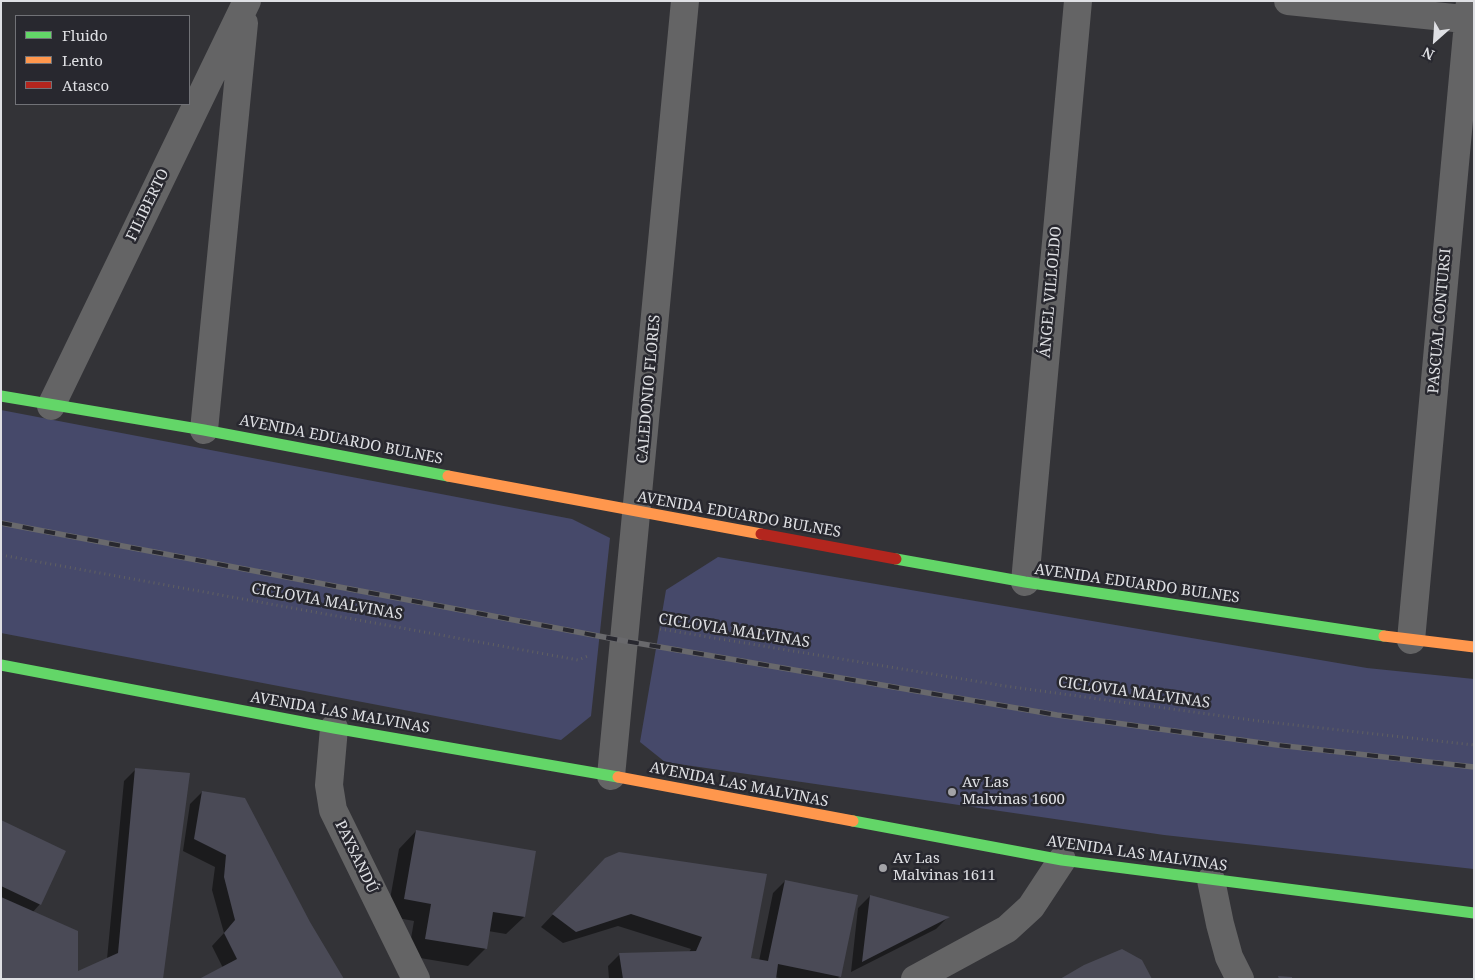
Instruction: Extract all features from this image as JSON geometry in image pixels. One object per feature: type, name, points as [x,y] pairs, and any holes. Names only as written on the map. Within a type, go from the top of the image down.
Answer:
[{"type":"main road","name":"AVENIDA EDUARDO BULNES","points":[[1,396],[51,406],[204,430],[637,512],[1025,582],[1411,640],[1474,647]]},
{"type":"main road","name":"AVENIDA LAS MALVINAS","points":[[1,665],[334,728],[611,776],[1062,860],[1474,913]]},
{"type":"street","name":"CALEDONIO FLORES","points":[[611,776],[686,1]]},
{"type":"street","name":"ÁNGEL VILLOLDO","points":[[1025,582],[1078,1]]},
{"type":"street","points":[[1288,1],[1471,13]]},
{"type":"street","name":"FILIBERTO","points":[[51,406],[246,3]]},
{"type":"street","name":"FILIBERTO","points":[[204,430],[246,3]]},
{"type":"street","name":"PASCUAL CONTURSI","points":[[1411,640],[1471,13]]},
{"type":"street","name":"PAYSANDÚ","points":[[334,728],[329,785],[333,810],[416,979]]},
{"type":"street","points":[[915,979],[1007,929],[1030,907],[1062,860]]},
{"type":"street","points":[[1211,880],[1229,957],[1240,979]]},
{"type":"path","name":"CICLOVIA MALVINAS","points":[[1,555],[578,660],[652,628],[1005,686],[1259,721],[1474,745]]},
{"type":"shaded area","points":[[1,410],[572,519],[610,538],[591,716],[561,740],[1,633]]},
{"type":"shaded area","points":[[718,557],[1367,668],[1474,679],[1474,869],[1164,835],[665,762],[640,742],[666,590]]},
{"type":"building","points":[[135,768],[190,773],[163,979],[1,979],[1,897],[78,931],[78,971],[118,953]]},
{"type":"building","points":[[202,791],[245,798],[310,922],[344,979],[199,979],[237,959],[224,933],[235,920],[224,877],[226,855],[194,839]]},
{"type":"building","points":[[1,820],[66,851],[41,905],[1,886]]},
{"type":"building","points":[[416,830],[536,851],[525,917],[493,912],[487,949],[425,939],[431,904],[404,899]]},
{"type":"building","points":[[619,852],[767,874],[751,958],[768,961],[785,880],[858,895],[841,977],[778,964],[776,979],[623,979],[619,953],[696,951],[702,937],[631,914],[576,932],[552,914],[605,858]]},
{"type":"building","points":[[870,895],[950,917],[862,962]]},
{"type":"building","points":[[1122,949],[1142,960],[1152,979],[1060,979],[1084,965]]},
{"type":"building","points":[[1278,976],[1292,977],[1292,979],[1279,979]]},
{"type":"railway","points":[[1,523],[625,641],[1057,715],[1277,745],[1474,767]]},
{"type":"traffic: fast","points":[[1,396],[204,430],[448,476]]},
{"type":"traffic: fast","points":[[896,559],[1025,582],[1384,636]]},
{"type":"traffic: fast","points":[[1,665],[334,728],[618,777]]},
{"type":"traffic: fast","points":[[853,821],[1062,860],[1474,913]]},
{"type":"traffic: slow","points":[[448,476],[761,534]]},
{"type":"traffic: slow","points":[[1384,636],[1474,647]]},
{"type":"traffic: slow","points":[[618,777],[853,821]]},
{"type":"traffic: jam","points":[[761,534],[896,559]]},
{"type":"place","name":"Av Las Malvinas 1600","points":[[952,792]]},
{"type":"place","name":"Av Las Malvinas 1611","points":[[883,868]]}]
